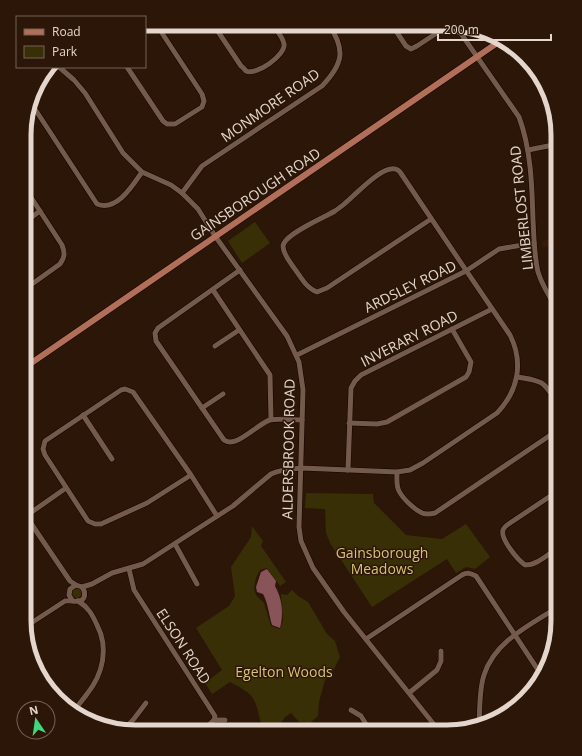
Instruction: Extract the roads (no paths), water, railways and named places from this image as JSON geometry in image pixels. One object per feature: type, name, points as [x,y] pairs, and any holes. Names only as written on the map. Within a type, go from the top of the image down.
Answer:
[{"type":"main road","name":"GAINSBOROUGH ROAD","points":[[31,363],[496,44]]},
{"type":"street","points":[[128,68],[163,121],[167,124],[175,124],[202,107],[204,101],[202,94],[161,31]]},
{"type":"street","points":[[218,31],[241,66],[251,72],[264,67],[283,50],[284,43],[276,31]]},
{"type":"street","name":"MONMORE ROAD","points":[[182,193],[202,166],[322,86],[333,75],[340,56],[337,37],[333,31]]},
{"type":"street","points":[[396,31],[406,46],[411,49],[440,31]]},
{"type":"street","name":"LIMBERLOST ROAD","points":[[460,32],[518,117],[525,134],[528,150],[534,243],[538,272],[551,299]]},
{"type":"street","name":"ALDERSBROOK ROAD","points":[[60,68],[74,80],[85,93],[123,153],[142,172],[182,193],[198,209],[287,336],[296,355],[302,374],[303,390],[299,527],[301,541],[313,568],[335,600],[434,725]]},
{"type":"street","points":[[35,109],[97,204],[104,206],[117,201],[126,194],[142,172]]},
{"type":"street","points":[[528,150],[551,145]]},
{"type":"street","points":[[31,523],[70,581],[82,587],[92,584],[112,573],[144,564],[233,506],[271,474],[285,469],[301,468],[397,472],[410,470],[423,464],[497,413],[506,403],[517,377],[517,359],[514,344],[400,172],[395,169],[387,169],[361,188],[335,211],[286,239],[283,246],[284,253],[311,290],[317,292],[327,288],[431,219]]},
{"type":"street","points":[[31,197],[62,245],[65,253],[64,259],[60,264],[31,285]]},
{"type":"street","points":[[31,218],[40,211]]},
{"type":"street","name":"ARDSLEY ROAD","points":[[296,355],[466,272],[500,249],[534,243]]},
{"type":"street","points":[[240,270],[158,328],[155,333],[156,341],[224,440],[227,442],[235,442],[271,419],[302,420]]},
{"type":"street","points":[[212,290],[270,375],[271,419]]},
{"type":"street","name":"INVERARY ROAD","points":[[348,470],[351,388],[355,381],[362,375],[492,309]]},
{"type":"street","points":[[349,423],[377,424],[387,422],[466,377],[470,372],[471,362],[452,329]]},
{"type":"street","points":[[215,346],[239,330]]},
{"type":"street","points":[[517,377],[536,380],[542,383],[551,395]]},
{"type":"street","points":[[191,475],[147,503],[101,524],[95,524],[88,521],[45,455],[43,449],[45,441],[121,390],[125,389],[133,392],[191,475],[217,516]]},
{"type":"street","points":[[202,408],[223,394]]},
{"type":"street","points":[[83,415],[112,459]]},
{"type":"street","points":[[397,472],[397,486],[399,492],[408,502],[423,513],[435,513],[551,435]]},
{"type":"street","points":[[31,510],[66,488]]},
{"type":"street","points":[[551,496],[510,523],[504,528],[503,532],[517,559],[525,565],[532,565],[551,553]]},
{"type":"street","points":[[175,544],[197,584]]},
{"type":"street","name":"ELSON ROAD","points":[[128,569],[134,590],[215,716],[214,720]]},
{"type":"street","points":[[366,639],[466,573],[471,573],[476,576],[538,670]]},
{"type":"street","points":[[70,581],[70,594],[85,605],[90,611],[101,634],[104,649],[101,668],[94,684],[77,707]]},
{"type":"street","points":[[78,601],[82,600],[92,584]]},
{"type":"street","points":[[31,623],[65,601],[76,585]]},
{"type":"street","points":[[82,587],[85,595],[85,605]]},
{"type":"street","points":[[479,719],[484,675],[490,661],[501,646],[514,635],[551,611]]},
{"type":"street","points":[[409,693],[437,670],[441,661],[441,651]]},
{"type":"street","points":[[72,704],[79,703]]},
{"type":"street","points":[[128,725],[146,703]]},
{"type":"street","points":[[351,710],[360,716],[366,725]]},
{"type":"street","points":[[209,725],[214,720],[225,720]]},
{"type":"park label","name":"Gainsborough Meadows","points":[[382,560]]},
{"type":"park label","name":"Egelton Woods","points":[[284,671]]}]
